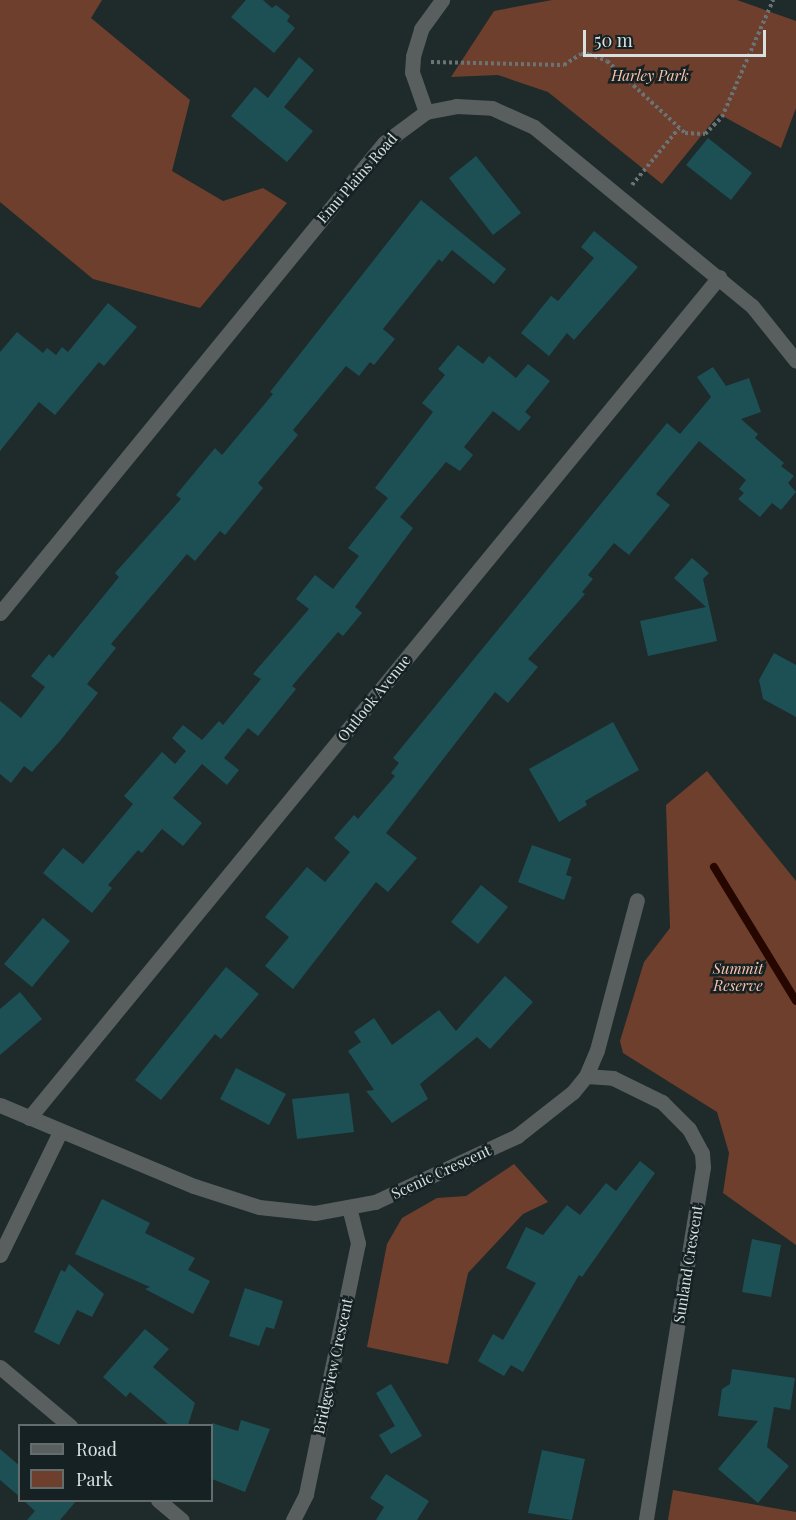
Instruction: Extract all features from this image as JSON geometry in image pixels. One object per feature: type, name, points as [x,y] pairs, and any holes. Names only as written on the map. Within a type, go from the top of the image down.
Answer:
[{"type":"street","points":[[426,112],[412,64],[415,42],[442,0]]},
{"type":"street","name":"Emu Plains Road","points":[[0,612],[384,143],[426,112],[473,106],[507,113],[534,127],[752,306],[796,360]]},
{"type":"street","name":"Outlook Avenue","points":[[29,1118],[719,277]]},
{"type":"street","name":"Scenic Crescent","points":[[0,1105],[194,1186],[258,1207],[315,1213],[349,1208],[402,1192],[517,1137],[562,1105],[586,1076],[614,1000],[637,900]]},
{"type":"street","name":"Sunland Crescent","points":[[586,1076],[613,1078],[662,1102],[689,1129],[702,1153],[704,1167],[646,1520]]},
{"type":"street","points":[[0,1255],[60,1132]]},
{"type":"street","name":"Bridgeview Crescent","points":[[293,1520],[306,1494],[358,1243],[349,1208]]},
{"type":"street","points":[[0,1366],[69,1424]]},
{"type":"street","points":[[160,1502],[182,1520]]},
{"type":"path","points":[[412,64],[564,65],[581,54],[589,54],[607,61],[679,128],[695,135],[705,134],[722,117],[773,0]]},
{"type":"path","points":[[621,198],[679,128]]},
{"type":"green space","points":[[0,0],[102,0],[91,18],[190,100],[172,171],[223,201],[263,188],[287,203],[200,308],[93,279],[0,202]]},
{"type":"green space","name":"Harley Park","points":[[552,0],[737,0],[796,21],[796,108],[781,148],[719,114],[662,184],[548,92],[498,75],[451,77],[494,11]]},
{"type":"green space","name":"Summit Reserve","points":[[707,771],[796,881],[796,1245],[723,1193],[729,1153],[717,1112],[623,1053],[620,1041],[644,962],[670,928],[666,805]]},
{"type":"green space","points":[[514,1164],[548,1202],[523,1214],[468,1273],[448,1364],[367,1347],[387,1244],[402,1218],[437,1198],[466,1196]]},
{"type":"green space","points":[[673,1490],[796,1512],[796,1520],[668,1520]]},
{"type":"building","points":[[246,0],[263,0],[272,8],[276,5],[290,16],[287,21],[295,28],[274,53],[231,17]]},
{"type":"building","points":[[299,57],[314,70],[284,107],[313,131],[287,162],[231,116],[255,87],[268,98]]},
{"type":"building","points":[[708,138],[752,173],[731,200],[686,165]]},
{"type":"building","points":[[476,156],[521,213],[493,235],[449,178]]},
{"type":"building","points":[[421,200],[506,269],[494,284],[452,250],[442,262],[439,259],[383,329],[395,339],[374,365],[370,362],[359,376],[346,366],[293,430],[298,435],[258,483],[263,488],[225,535],[220,531],[195,561],[187,554],[111,644],[116,648],[87,684],[98,693],[60,741],[32,772],[24,766],[11,783],[0,774],[0,701],[21,718],[45,687],[31,676],[49,654],[53,658],[119,577],[115,573],[181,499],[176,495],[215,448],[222,455],[273,394],[270,392]]},
{"type":"building","points":[[594,231],[638,267],[574,340],[567,333],[549,356],[521,333],[551,296],[558,301],[594,258],[581,247]]},
{"type":"building","points":[[108,303],[137,327],[104,366],[99,362],[55,415],[39,402],[0,451],[0,352],[17,332],[43,353],[47,348],[56,355],[62,347],[68,352]]},
{"type":"building","points":[[458,345],[483,364],[489,356],[516,378],[528,364],[550,381],[525,412],[531,417],[519,431],[493,411],[464,447],[473,455],[460,471],[446,462],[400,517],[413,528],[355,607],[362,613],[343,636],[338,632],[292,686],[296,689],[258,736],[248,728],[224,758],[239,770],[227,785],[202,764],[173,798],[202,823],[183,846],[162,829],[142,853],[138,850],[108,885],[112,888],[92,913],[43,873],[63,848],[83,864],[133,804],[124,796],[162,752],[175,764],[186,751],[172,738],[183,725],[202,740],[219,721],[223,725],[261,679],[253,674],[309,609],[296,599],[315,575],[333,589],[359,556],[348,548],[388,498],[375,488],[433,412],[422,403],[445,375],[438,369]]},
{"type":"building","points":[[713,367],[726,386],[749,378],[761,412],[741,419],[758,434],[755,438],[784,463],[781,466],[794,476],[788,483],[796,492],[781,510],[772,503],[760,517],[738,499],[744,493],[739,489],[746,480],[699,441],[656,494],[670,505],[629,555],[614,543],[588,575],[593,579],[582,592],[585,594],[528,659],[538,667],[508,703],[495,692],[386,833],[417,858],[388,892],[376,882],[293,989],[265,966],[289,937],[265,917],[307,867],[325,882],[350,852],[334,838],[354,815],[358,819],[395,776],[391,773],[399,763],[393,758],[667,423],[680,434],[711,397],[697,377]]},
{"type":"building","points":[[692,558],[709,573],[703,579],[717,641],[648,656],[640,621],[706,607],[674,578]]},
{"type":"building","points":[[774,653],[796,665],[796,717],[763,699],[759,680]]},
{"type":"building","points":[[613,722],[639,770],[585,801],[587,805],[559,822],[529,769]]},
{"type":"building","points":[[532,845],[571,859],[566,875],[572,877],[564,900],[518,882]]},
{"type":"building","points":[[481,885],[508,907],[478,944],[451,922]]},
{"type":"building","points":[[43,918],[70,941],[32,987],[4,964]]},
{"type":"building","points":[[226,967],[259,994],[221,1039],[215,1034],[161,1100],[135,1080]]},
{"type":"building","points":[[505,976],[533,1002],[490,1049],[477,1037],[420,1084],[428,1099],[392,1123],[366,1091],[374,1090],[348,1051],[361,1042],[354,1032],[374,1018],[392,1045],[439,1010],[456,1031]]},
{"type":"building","points":[[20,992],[42,1019],[0,1055],[0,1009]]},
{"type":"building","points":[[236,1068],[286,1094],[269,1125],[220,1099]]},
{"type":"building","points":[[349,1093],[354,1132],[297,1139],[292,1099]]},
{"type":"building","points":[[640,1161],[655,1173],[582,1277],[579,1275],[523,1372],[511,1365],[504,1376],[478,1361],[493,1334],[503,1340],[536,1283],[506,1268],[526,1227],[543,1235],[567,1205],[580,1215],[606,1183],[616,1191]]},
{"type":"building","points":[[102,1199],[150,1223],[145,1233],[195,1258],[188,1270],[210,1281],[193,1314],[145,1289],[150,1287],[75,1254]]},
{"type":"building","points":[[752,1239],[781,1245],[771,1297],[742,1292]]},
{"type":"building","points":[[69,1264],[104,1294],[92,1317],[77,1310],[59,1345],[34,1332],[61,1270],[65,1272]]},
{"type":"building","points":[[245,1288],[283,1301],[274,1329],[266,1327],[259,1346],[229,1336]]},
{"type":"building","points":[[145,1329],[169,1349],[153,1367],[195,1403],[188,1424],[168,1424],[130,1392],[126,1397],[103,1377]]},
{"type":"building","points":[[732,1369],[795,1378],[790,1410],[774,1407],[767,1447],[789,1466],[758,1503],[718,1469],[758,1421],[718,1416],[722,1389],[730,1384]]},
{"type":"building","points":[[391,1384],[422,1436],[391,1454],[379,1435],[395,1426],[376,1393]]},
{"type":"building","points":[[241,1420],[270,1429],[245,1492],[213,1479],[212,1423],[238,1431]]},
{"type":"building","points":[[0,1449],[18,1464],[18,1495],[0,1480]]},
{"type":"building","points":[[542,1450],[585,1459],[572,1520],[528,1513]]},
{"type":"building","points":[[386,1474],[429,1501],[417,1520],[376,1520],[384,1507],[370,1498]]},
{"type":"building","points":[[25,1502],[75,1502],[60,1520],[27,1520],[35,1511]]},
{"type":"waterway","points":[[714,867],[796,1001]]}]
